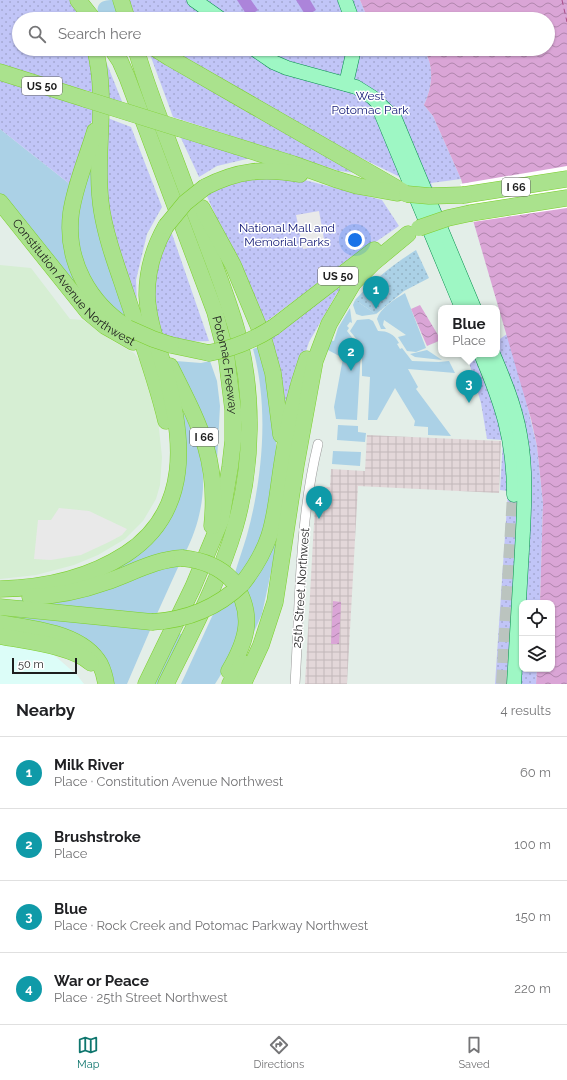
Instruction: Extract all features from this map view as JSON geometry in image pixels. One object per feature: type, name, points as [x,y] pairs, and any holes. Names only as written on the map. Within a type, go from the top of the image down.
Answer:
[{"type":"highway","points":[[78,0],[91,12]]},
{"type":"highway","points":[[121,0],[125,12]]},
{"type":"highway","points":[[97,56],[102,81],[99,174],[100,200],[103,221],[112,254],[156,384],[168,428],[170,468],[164,514]]},
{"type":"highway","name":"Potomac Freeway","points":[[117,56],[128,77],[211,298],[226,354],[233,410],[233,434],[230,467],[220,520],[193,588],[146,684]]},
{"type":"highway","name":"Potomac Freeway","points":[[138,56],[237,331],[246,383],[249,421],[248,453],[244,485],[230,542],[207,600],[166,684]]},
{"type":"highway","points":[[167,56],[406,194]]},
{"type":"highway","name":"US 50","points":[[0,72],[293,164],[335,180]]},
{"type":"highway","points":[[101,110],[73,203],[71,237],[77,265],[89,291],[99,304],[130,335]]},
{"type":"highway","points":[[173,153],[233,264],[263,337],[275,385],[280,423],[281,464]]},
{"type":"highway","name":"I 66","points":[[207,553],[212,522],[213,503],[212,475],[208,453],[193,412],[153,331],[148,303],[148,278],[155,248],[166,226],[185,203],[205,187],[234,175],[260,170],[288,172],[335,180],[370,189],[429,196],[456,196],[567,179]]},
{"type":"highway","name":"I 66","points":[[230,684],[255,640],[267,611],[279,568],[315,361],[329,324],[355,280],[373,263],[413,231],[454,216],[567,198]]},
{"type":"highway","name":"Constitution Avenue Northwest","points":[[0,202],[88,312],[105,326],[130,335],[150,348],[172,349],[191,354],[209,353],[236,346],[254,339],[274,327],[378,247],[413,231]]},
{"type":"highway","points":[[0,607],[152,622],[175,620],[203,611],[222,600],[260,558],[269,540],[276,510],[281,464],[292,410],[304,367],[314,341],[330,310],[355,280]]},
{"type":"highway","points":[[0,589],[44,585],[77,576],[107,565],[139,544],[154,529],[164,514],[177,483],[178,444],[168,384],[153,331]]},
{"type":"highway","points":[[0,597],[32,597],[70,592],[105,582],[162,561],[182,558],[195,559],[208,564],[222,571],[237,582],[244,602],[247,618],[242,648],[220,684]]},
{"type":"highway","points":[[243,684],[257,656],[269,622],[275,602],[279,568]]},
{"type":"highway","points":[[0,622],[57,634],[79,642],[96,658],[103,671],[106,684]]},
{"type":"highway","points":[[0,636],[55,647],[77,654],[89,660],[94,665],[106,684]]},
{"type":"main road","points":[[194,0],[211,12]]},
{"type":"main road","points":[[203,0],[214,12]]},
{"type":"main road","points":[[345,0],[349,12]]},
{"type":"main road","points":[[264,56],[273,62],[287,68],[346,84],[362,90],[394,119],[473,305]]},
{"type":"main road","points":[[346,84],[352,56]]},
{"type":"main road","points":[[376,102],[461,305]]},
{"type":"main road","points":[[482,357],[497,392],[505,418],[513,459],[514,495]]},
{"type":"main road","points":[[494,357],[515,411],[525,471],[514,684]]},
{"type":"street","name":"25th Street Northwest","points":[[295,684],[304,528],[318,444]]},
{"type":"shaded area","points":[[108,0],[115,1],[119,12],[98,12],[99,4]]},
{"type":"shaded area","points":[[237,0],[251,0],[258,10],[255,12],[245,12]]},
{"type":"shaded area","points":[[296,0],[310,0],[316,10],[313,12],[304,12]]},
{"type":"shaded area","points":[[0,129],[71,185],[66,223],[100,314],[0,194]]},
{"type":"shaded area","points":[[95,149],[131,325],[111,310],[80,263],[74,221]]},
{"type":"shaded area","points":[[319,211],[325,245],[303,249],[296,215]]},
{"type":"shaded area","points":[[416,250],[429,278],[404,291],[376,314],[355,300],[384,273]]},
{"type":"shaded area","points":[[0,265],[31,268],[70,319],[83,320],[111,340],[134,353],[141,362],[158,420],[162,457],[160,485],[156,499],[143,521],[125,539],[98,555],[74,565],[36,575],[0,579]]},
{"type":"shaded area","points":[[405,293],[426,348],[416,352],[407,351],[398,337],[406,335],[384,320],[383,325],[386,329],[381,329],[377,319],[381,311]]},
{"type":"shaded area","points":[[355,300],[376,314],[362,316],[356,314],[353,305]]},
{"type":"shaded area","points":[[350,308],[352,323],[350,322],[347,326],[349,328],[347,331],[361,349],[357,420],[336,419],[334,407],[343,358],[326,349],[329,340],[334,341],[338,328]]},
{"type":"shaded area","points":[[369,319],[373,321],[378,331],[388,332],[393,335],[399,343],[397,344],[400,349],[402,348],[412,361],[449,361],[455,373],[408,369],[418,387],[416,389],[451,436],[428,435],[428,427],[414,426],[415,421],[395,388],[377,420],[368,420],[370,377],[362,376],[362,346],[350,331],[357,320]]},
{"type":"shaded area","points":[[261,346],[276,440],[276,470],[261,545],[237,579],[234,576],[253,513],[260,466],[262,442],[261,394],[253,349]]},
{"type":"shaded area","points":[[427,350],[442,360],[415,357],[410,354]]},
{"type":"shaded area","points":[[176,361],[201,363],[210,361],[217,381],[220,406],[217,461],[195,401]]},
{"type":"shaded area","points":[[183,412],[199,451],[203,476],[202,499],[198,521],[185,553],[98,580],[162,526],[179,413]]},
{"type":"shaded area","points":[[338,425],[358,426],[358,432],[366,433],[365,442],[337,440]]},
{"type":"shaded area","points":[[367,435],[501,441],[499,493],[358,486],[347,684],[305,684],[316,487],[330,487],[331,469],[365,471]]},
{"type":"shaded area","points":[[333,451],[361,452],[360,466],[332,464]]},
{"type":"shaded area","points":[[59,508],[89,511],[127,529],[122,535],[81,555],[51,560],[34,559],[38,520],[51,520]]},
{"type":"shaded area","points":[[274,544],[277,544],[262,614],[242,659],[243,590]]},
{"type":"shaded area","points":[[180,563],[156,616],[12,600],[34,600]]},
{"type":"shaded area","points":[[236,596],[242,618],[233,655],[215,684],[181,684],[215,610]]},
{"type":"shaded area","points":[[0,611],[151,628],[127,684],[111,684],[105,666],[0,618]]},
{"type":"shaded area","points":[[179,633],[184,636],[160,684],[153,684]]},
{"type":"shaded area","points":[[0,643],[39,649],[54,655],[77,675],[84,684],[0,684]]},
{"type":"green space","points":[[0,0],[74,0],[77,12],[12,12],[12,56],[89,56],[94,93],[0,65]]},
{"type":"green space","points":[[128,0],[360,0],[365,12],[132,12]]},
{"type":"green space","points":[[151,56],[163,56],[366,174],[339,171],[173,117]]},
{"type":"green space","name":"West Potomac Park","points":[[175,56],[427,56],[431,70],[431,80],[424,105],[433,116],[461,179],[431,183],[453,241],[402,178],[302,129]]},
{"type":"green space","points":[[103,59],[105,59],[123,104],[106,98]]},
{"type":"green space","points":[[0,72],[95,111],[71,185],[0,129]]},
{"type":"green space","points":[[105,117],[131,127],[162,207],[147,234],[136,280],[137,303],[105,209]]},
{"type":"green space","points":[[180,136],[251,158],[217,166],[199,177]]},
{"type":"green space","name":"National Mall and Memorial Parks","points":[[293,177],[382,200],[399,226],[345,263],[263,324],[206,194],[231,180]]},
{"type":"green space","points":[[171,231],[209,341],[186,341],[163,337],[156,315],[153,277]]},
{"type":"green space","name":"National Mall and Memorial Parks","points":[[379,249],[337,293],[309,342],[285,417],[268,341]]},
{"type":"green space","points":[[507,334],[524,392],[537,446],[543,503],[540,600],[519,600],[519,672],[537,672],[536,684],[495,684],[508,491],[500,490],[503,440],[487,439],[481,403],[468,359],[471,357],[500,357],[500,339]]},
{"type":"water","points":[[360,0],[567,0],[567,684],[536,684],[537,672],[555,672],[555,600],[540,600],[543,503],[537,446],[531,419],[500,313],[500,305],[498,305],[461,179],[433,116],[424,105],[431,80],[431,70],[427,56],[555,56],[555,12],[365,12]]},
{"type":"water","points":[[420,305],[438,335],[438,341],[427,346],[411,309]]},
{"type":"water","points":[[333,601],[341,602],[339,644],[331,644]]},
{"type":"pier","points":[[567,166],[567,208],[473,222],[466,195],[460,184]]},
{"type":"ferry route","points":[[562,0],[567,22]]},
{"type":"tunnel","points":[[503,684],[514,495]]},
{"type":"place","name":"Milk River","points":[[376,309]]},
{"type":"place","name":"Brushstroke","points":[[351,371]]},
{"type":"place","name":"Blue","points":[[469,403]]},
{"type":"place","name":"War or Peace","points":[[319,519]]}]
